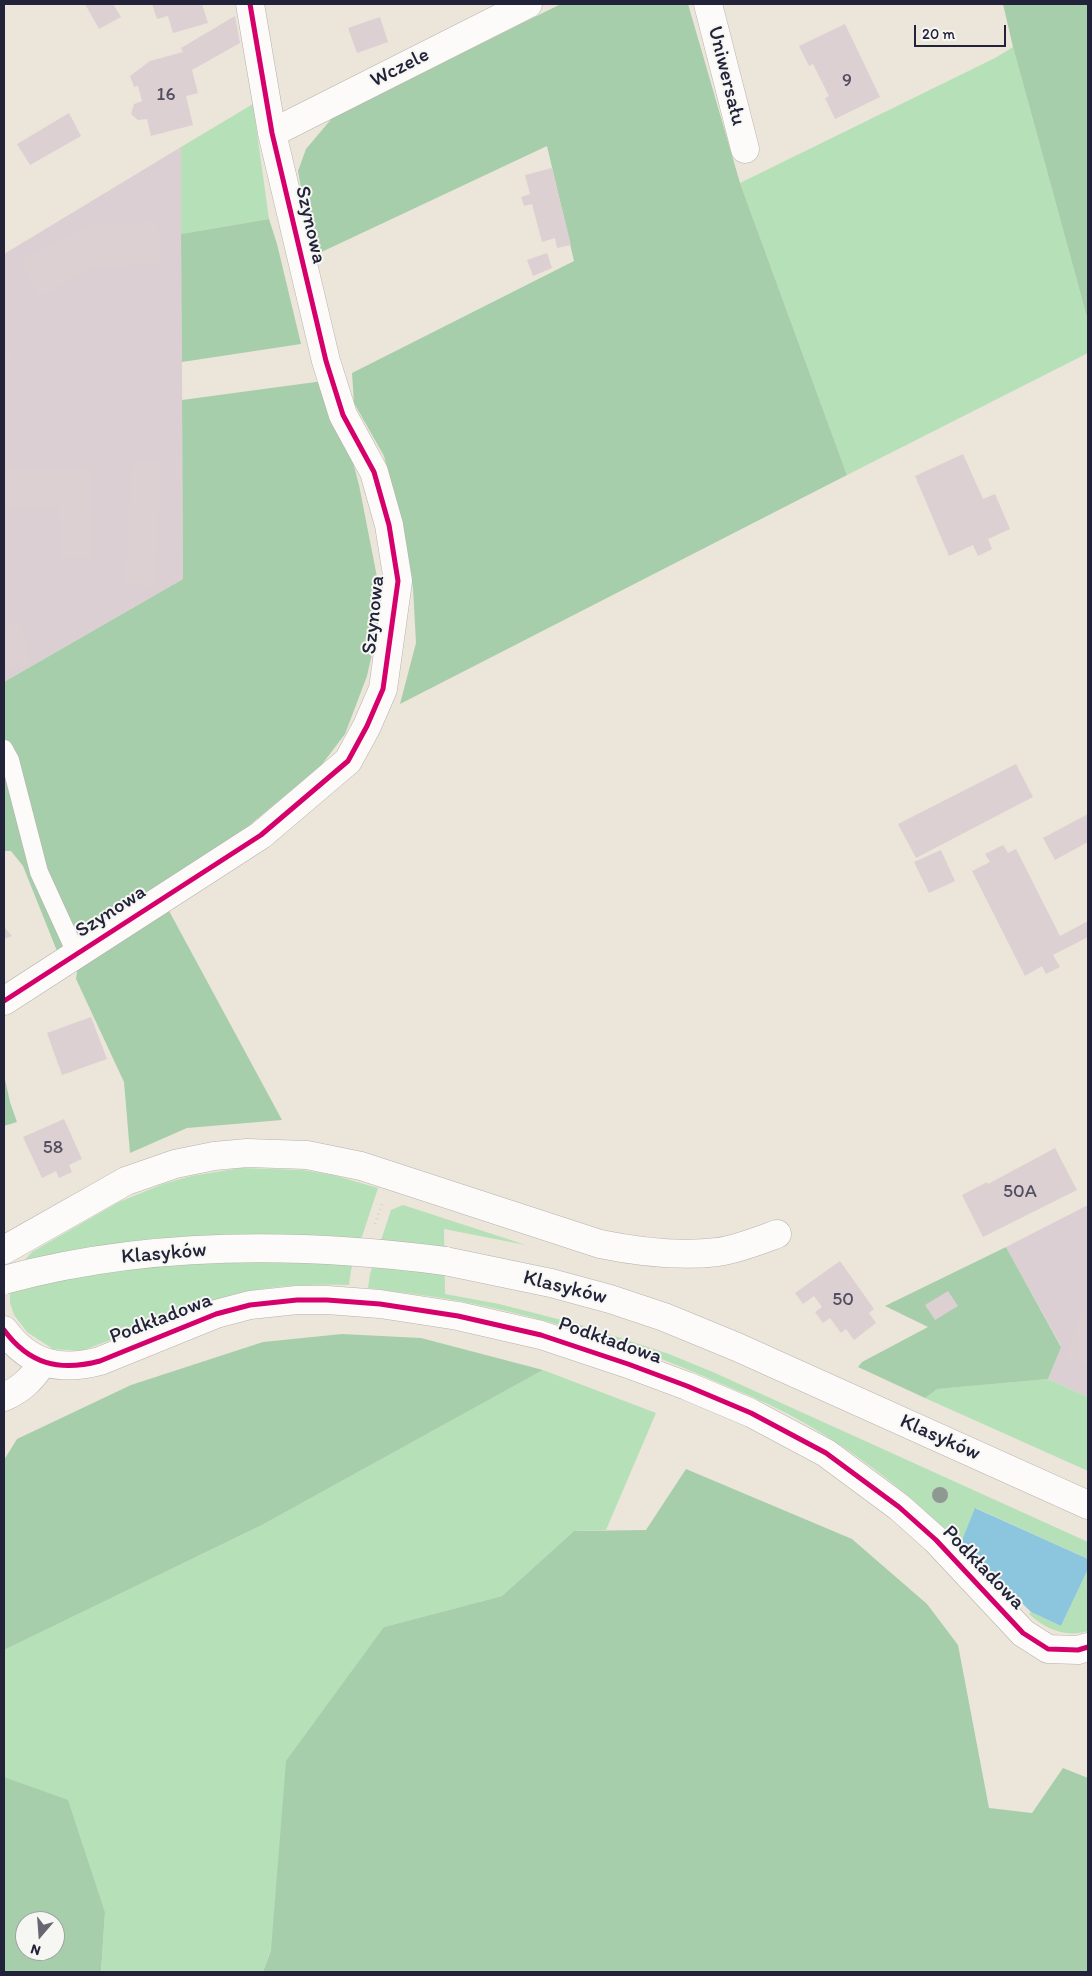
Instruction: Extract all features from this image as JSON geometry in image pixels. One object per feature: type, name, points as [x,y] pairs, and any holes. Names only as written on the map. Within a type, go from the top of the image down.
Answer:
[{"type":"street","name":"Szynowa","points":[[4,1001],[261,835],[348,761],[367,726],[382,689],[398,582],[389,525],[374,472],[343,415],[326,361],[272,133],[250,4]]},
{"type":"street","name":"Wczele","points":[[272,133],[528,4]]},
{"type":"street","name":"Uniwersału","points":[[708,4],[745,148]]},
{"type":"street","points":[[4,1250],[126,1181],[175,1164],[246,1152],[308,1156],[361,1166],[592,1241],[641,1252],[677,1254],[719,1252],[750,1244],[777,1234]]},
{"type":"street","name":"Klasyków","points":[[4,1280],[62,1266],[123,1258],[226,1249],[330,1249],[380,1253],[445,1262],[551,1282],[664,1317],[737,1347],[1088,1505]]},
{"type":"street","name":"Podkładowa","points":[[43,1362],[63,1366],[82,1366],[100,1361],[216,1314],[250,1305],[297,1300],[356,1302],[397,1307],[458,1316],[541,1335],[687,1386],[751,1413],[826,1453],[899,1507],[936,1540],[1023,1633],[1048,1649],[1078,1650],[1088,1647]]},
{"type":"street","points":[[4,1330],[15,1345],[43,1362],[27,1384],[16,1392],[4,1397]]},
{"type":"lane","points":[[4,749],[10,760],[40,872],[76,953]]},
{"type":"shaded area","points":[[181,147],[183,579],[4,682],[4,254]]},
{"type":"shaded area","points":[[1088,1205],[1088,1397],[1048,1379],[1061,1346],[1006,1247]]},
{"type":"green space","points":[[561,4],[688,4],[740,183],[847,475],[400,704],[416,643],[413,588],[400,516],[384,456],[354,403],[352,373],[574,261],[547,146],[313,256],[298,171],[306,149],[333,117]]},
{"type":"green space","points":[[1003,4],[1088,4],[1088,321],[1013,47]]},
{"type":"green space","points":[[1013,47],[1088,321],[1088,353],[847,475],[740,183],[995,58]]},
{"type":"green space","points":[[253,104],[269,219],[181,234],[181,147]]},
{"type":"green space","points":[[269,219],[277,244],[301,344],[182,362],[181,234]]},
{"type":"green space","points":[[323,381],[350,451],[359,485],[377,577],[381,614],[367,676],[345,734],[320,767],[217,852],[57,951],[23,866],[11,851],[4,851],[4,682],[183,579],[182,400]]},
{"type":"green space","points":[[168,909],[282,1120],[187,1128],[130,1153],[124,1082],[76,979],[78,965]]},
{"type":"green space","points":[[4,1075],[17,1122],[4,1126]]},
{"type":"green space","points":[[241,1168],[303,1170],[333,1175],[378,1188],[351,1270],[349,1285],[290,1286],[232,1295],[81,1351],[53,1349],[27,1332],[14,1315],[10,1303],[10,1292],[23,1262],[32,1252],[119,1202],[163,1184],[191,1176]]},
{"type":"green space","points":[[403,1205],[526,1245],[444,1229],[445,1294],[499,1304],[581,1325],[669,1354],[1088,1542],[1088,1559],[976,1508],[960,1545],[923,1509],[884,1476],[821,1433],[769,1405],[657,1357],[564,1326],[501,1310],[444,1298],[368,1288],[370,1274],[391,1210]]},
{"type":"green space","points":[[1006,1247],[1061,1347],[1048,1379],[937,1389],[925,1398],[858,1367],[862,1362],[928,1327],[885,1306]]},
{"type":"green space","points":[[342,1334],[421,1338],[543,1370],[262,1525],[4,1650],[4,1460],[17,1439],[131,1385],[263,1342]]},
{"type":"green space","points":[[543,1370],[656,1413],[606,1530],[574,1531],[502,1596],[384,1627],[263,1972],[101,1972],[105,1912],[68,1801],[4,1777],[4,1650],[262,1525]]},
{"type":"green space","points":[[1048,1379],[1088,1397],[1088,1471],[925,1398],[936,1389]]},
{"type":"green space","points":[[686,1469],[852,1539],[927,1604],[958,1645],[989,1808],[1032,1813],[1063,1768],[1088,1778],[1088,1972],[263,1972],[271,1950],[286,1761],[384,1627],[502,1596],[574,1531],[646,1530]]},
{"type":"green space","points":[[1088,1569],[1088,1631],[1064,1633],[1056,1631],[1042,1624],[1029,1614],[1031,1612],[1061,1626]]},
{"type":"green space","points":[[4,1777],[68,1800],[105,1912],[101,1972],[4,1972]]},
{"type":"water","points":[[975,1508],[1088,1559],[1088,1569],[1061,1626],[1031,1612],[961,1543]]},
{"type":"building","points":[[85,4],[113,4],[121,17],[99,29]]},
{"type":"building","points":[[152,4],[202,4],[208,23],[173,33],[168,16],[157,19]]},
{"type":"building","points":[[235,16],[240,43],[192,70],[198,93],[186,96],[193,125],[151,136],[147,119],[138,120],[131,114],[134,104],[142,101],[138,86],[134,87],[130,76],[150,61],[183,52],[181,48]]},
{"type":"building","points":[[380,17],[388,42],[357,53],[348,28]]},
{"type":"building","points":[[845,24],[880,97],[835,119],[825,98],[829,96],[813,64],[809,66],[799,46]]},
{"type":"building","points":[[69,113],[81,136],[30,165],[17,144]]},
{"type":"building","points":[[552,168],[571,245],[557,248],[555,238],[542,242],[532,204],[524,206],[521,197],[530,194],[525,175]]},
{"type":"building","points":[[158,222],[160,264],[93,267],[39,297],[19,262],[53,243],[92,225]]},
{"type":"building","points":[[547,253],[552,268],[533,276],[527,260]]},
{"type":"building","points":[[4,341],[13,357],[4,362]]},
{"type":"building","points":[[963,454],[983,499],[995,494],[1010,529],[988,539],[992,549],[978,556],[973,545],[949,556],[915,476]]},
{"type":"building","points":[[132,461],[161,462],[155,586],[125,584]]},
{"type":"building","points":[[91,469],[92,557],[60,557],[59,507],[4,508],[4,470]]},
{"type":"building","points":[[19,621],[32,662],[6,670],[4,663],[4,626]]},
{"type":"building","points":[[1016,764],[1033,797],[916,858],[898,824]]},
{"type":"building","points":[[1088,814],[1088,842],[1055,860],[1043,838]]},
{"type":"building","points":[[1003,845],[1008,853],[1016,849],[1060,936],[1088,921],[1088,937],[1053,955],[1060,967],[1046,974],[1042,966],[1025,976],[972,871],[990,862],[985,854]]},
{"type":"building","points":[[941,850],[955,881],[929,893],[914,862]]},
{"type":"building","points":[[4,927],[12,936],[4,939]]},
{"type":"building","points":[[91,1017],[107,1059],[62,1075],[47,1033]]},
{"type":"building","points":[[64,1119],[82,1159],[69,1165],[72,1172],[59,1178],[56,1171],[42,1178],[23,1137]]},
{"type":"building","points":[[1055,1148],[1077,1190],[983,1237],[962,1195],[987,1182],[988,1184]]},
{"type":"building","points":[[840,1261],[874,1309],[869,1313],[876,1323],[854,1340],[846,1329],[841,1333],[830,1318],[823,1323],[815,1312],[822,1307],[814,1296],[803,1304],[795,1293]]},
{"type":"building","points":[[948,1291],[958,1306],[935,1320],[925,1305]]},
{"type":"building","points":[[1088,1293],[1088,1366],[1065,1357]]},
{"type":"cycle path","points":[[4,1001],[261,835],[348,761],[367,726],[383,689],[398,581],[389,525],[374,472],[343,415],[326,361],[272,133],[250,4]]},
{"type":"cycle path","points":[[4,1330],[14,1342],[35,1358],[58,1365],[71,1366],[100,1361],[216,1314],[250,1305],[297,1300],[380,1304],[458,1316],[541,1335],[687,1386],[751,1413],[826,1453],[899,1507],[936,1540],[1023,1633],[1048,1649],[1078,1650],[1088,1647]]}]
